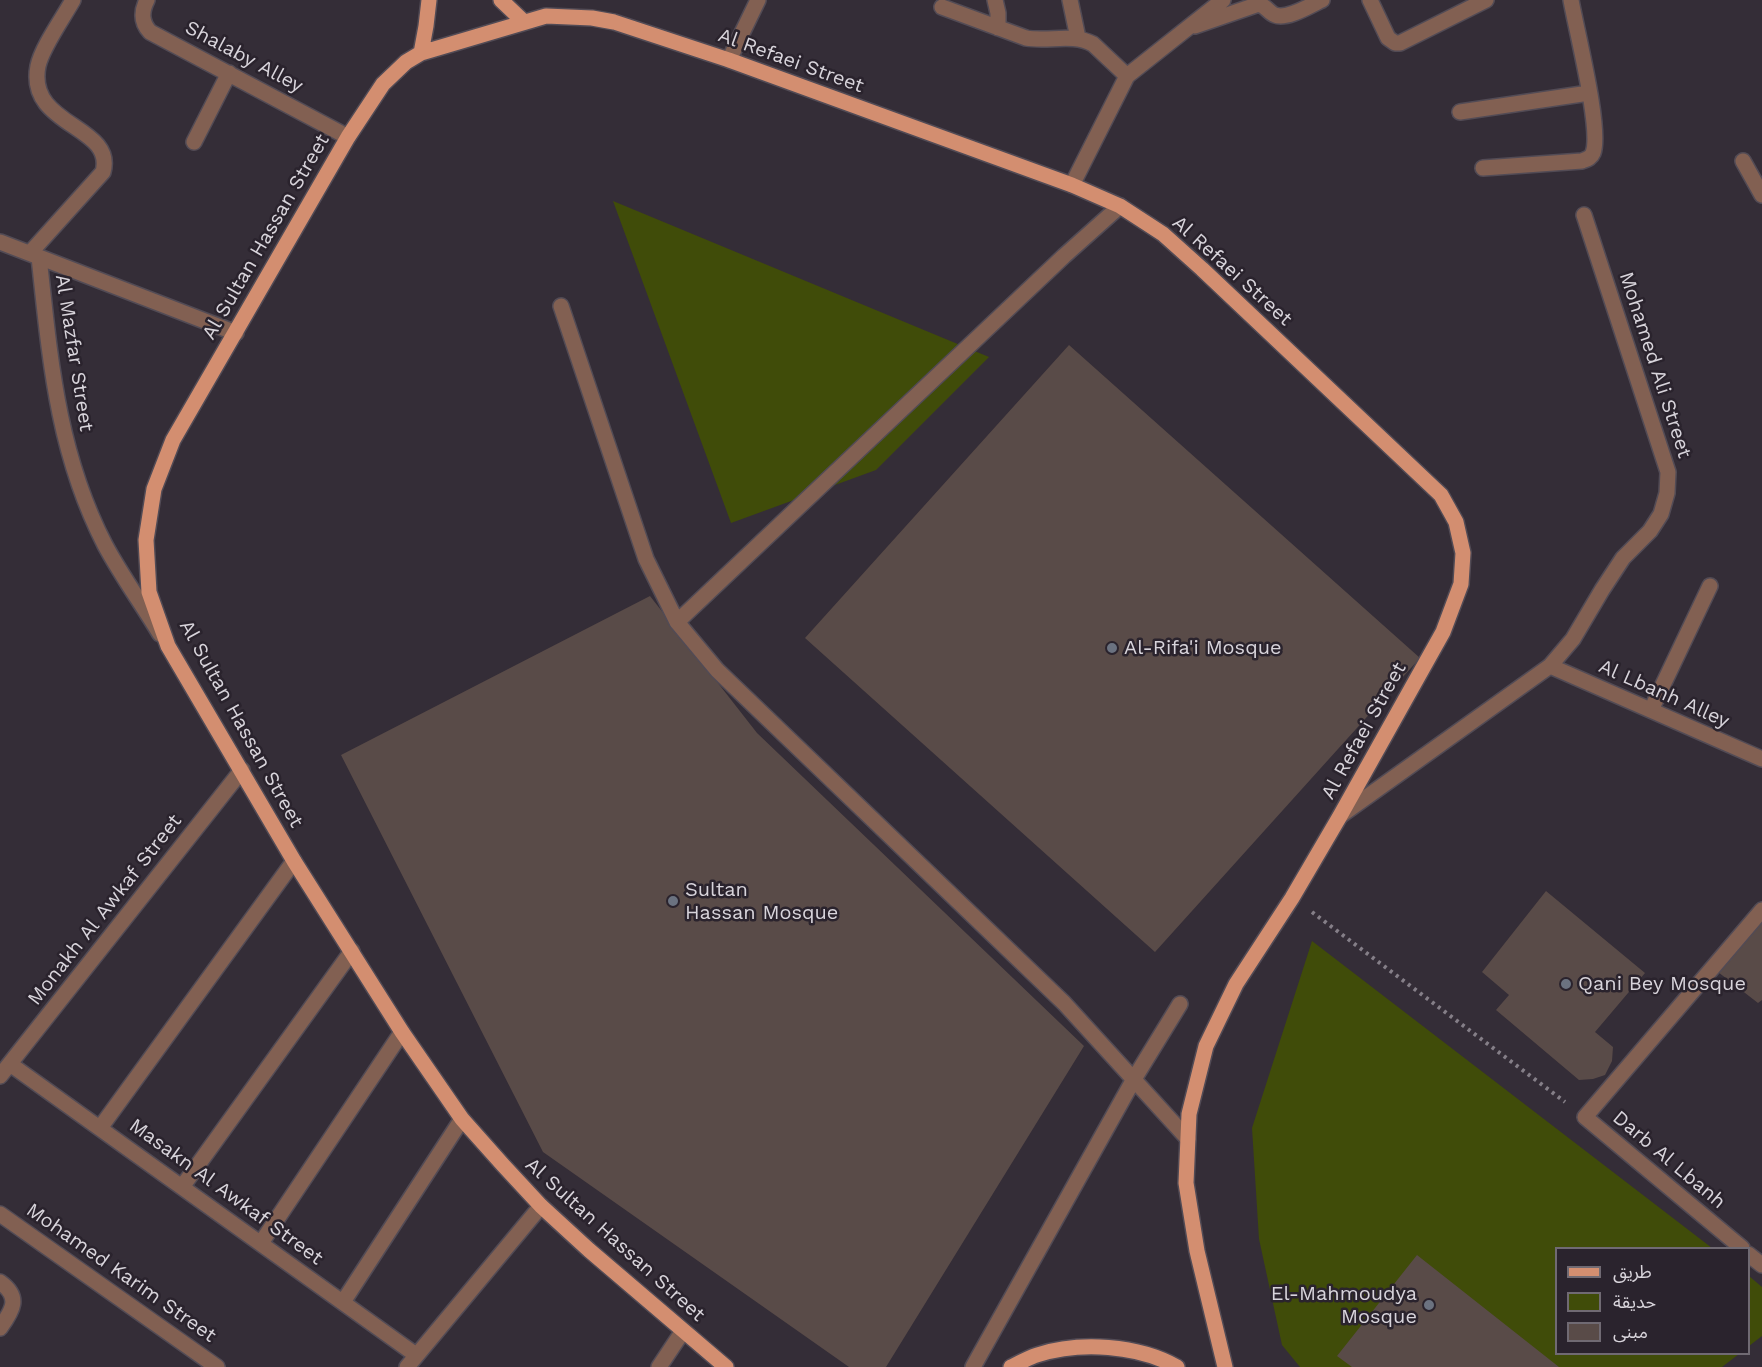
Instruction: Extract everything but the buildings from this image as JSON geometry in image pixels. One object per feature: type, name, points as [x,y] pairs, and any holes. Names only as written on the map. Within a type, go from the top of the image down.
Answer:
[{"type":"main road","points":[[421,53],[429,0]]},
{"type":"main road","points":[[501,0],[525,22]]},
{"type":"main road","name":"Al Refaei Street","points":[[525,22],[546,16],[592,18],[614,22],[729,60],[1072,184],[1120,206],[1163,234],[1202,269],[1441,495],[1456,522],[1463,553],[1461,584],[1443,633],[1292,898],[1236,984],[1206,1047],[1189,1114],[1186,1183],[1197,1251],[1225,1367]]},
{"type":"main road","name":"Al Sultan Hassan Street","points":[[525,22],[421,53],[406,62],[383,84],[348,137],[173,440],[154,489],[146,540],[150,591],[168,646],[294,861],[402,1032],[462,1119],[541,1206],[726,1367]]},
{"type":"main road","points":[[1011,1367],[1037,1355],[1080,1347],[1124,1349],[1166,1360],[1178,1367]]},
{"type":"street","points":[[34,255],[103,172],[105,165],[105,156],[96,143],[46,106],[37,80],[38,66],[73,0]]},
{"type":"street","name":"Shalaby Alley","points":[[147,0],[142,14],[150,32],[348,137]]},
{"type":"street","points":[[729,60],[758,0]]},
{"type":"street","points":[[995,0],[998,28]]},
{"type":"street","points":[[1070,0],[1078,38]]},
{"type":"street","points":[[1072,184],[1127,76],[1223,0]]},
{"type":"street","points":[[1184,30],[1259,4],[1265,6],[1274,15],[1286,16],[1322,0]]},
{"type":"street","points":[[1370,0],[1388,38],[1400,43],[1486,0]]},
{"type":"street","points":[[1483,168],[1582,161],[1590,158],[1594,152],[1595,134],[1589,93],[1570,0]]},
{"type":"street","points":[[942,6],[1026,38],[1036,40],[1078,38],[1093,44],[1127,76]]},
{"type":"street","points":[[194,142],[230,73]]},
{"type":"street","points":[[1460,112],[1589,93]]},
{"type":"street","points":[[1743,161],[1762,195]]},
{"type":"street","points":[[677,622],[1064,256],[1120,206]]},
{"type":"street","name":"Mohamed Ali Street","points":[[1340,816],[1550,666],[1573,639],[1623,558],[1650,531],[1661,514],[1667,493],[1668,472],[1584,215]]},
{"type":"street","name":"Al Mazfar Street","points":[[0,242],[236,333]]},
{"type":"street","name":"Al Mazfar Street","points":[[34,255],[59,417],[71,461],[86,504],[105,545],[168,646]]},
{"type":"street","points":[[561,306],[646,559],[677,622],[717,670],[1064,1003],[1188,1139]]},
{"type":"street","points":[[1650,710],[1710,586]]},
{"type":"street","name":"Al Lbanh Alley","points":[[1550,666],[1762,759]]},
{"type":"street","name":"Monakh Al Awkaf Street","points":[[5,1070],[242,770]]},
{"type":"street","points":[[100,1128],[294,861]]},
{"type":"street","name":"Darb Al Lbanh","points":[[1741,1247],[1585,1117],[1762,910]]},
{"type":"street","points":[[182,1187],[352,951]]},
{"type":"street","points":[[973,1367],[1134,1079],[1180,1004]]},
{"type":"street","points":[[261,1243],[402,1032]]},
{"type":"street","name":"Masakn Al Awkaf Street","points":[[5,1070],[100,1128],[261,1243],[343,1302],[412,1361],[541,1206]]},
{"type":"street","points":[[343,1302],[462,1119]]},
{"type":"street","name":"Mohamed Karim Street","points":[[0,1214],[217,1367]]},
{"type":"street","points":[[1750,1255],[1762,1265]]},
{"type":"street","points":[[0,1281],[9,1288],[14,1301],[10,1315],[0,1328]]},
{"type":"street","points":[[659,1367],[683,1331]]},
{"type":"path","points":[[1292,898],[1585,1117]]},
{"type":"green space","points":[[613,201],[989,357],[876,470],[731,523]]},
{"type":"green space","points":[[1312,941],[1711,1247],[1555,1247],[1555,1355],[1738,1355],[1722,1367],[1300,1367],[1282,1345],[1259,1239],[1252,1128]]},
{"type":"green space","points":[[1750,1277],[1762,1287],[1762,1336],[1750,1345]]},
{"type":"place","name":"Al-Rifa'i Mosque","points":[[1112,648]]},
{"type":"place","name":"Sultan Hassan Mosque","points":[[673,901]]},
{"type":"place","name":"Qani Bey Mosque","points":[[1566,984]]},
{"type":"place","name":"El-Mahmoudya Mosque","points":[[1429,1305]]}]
